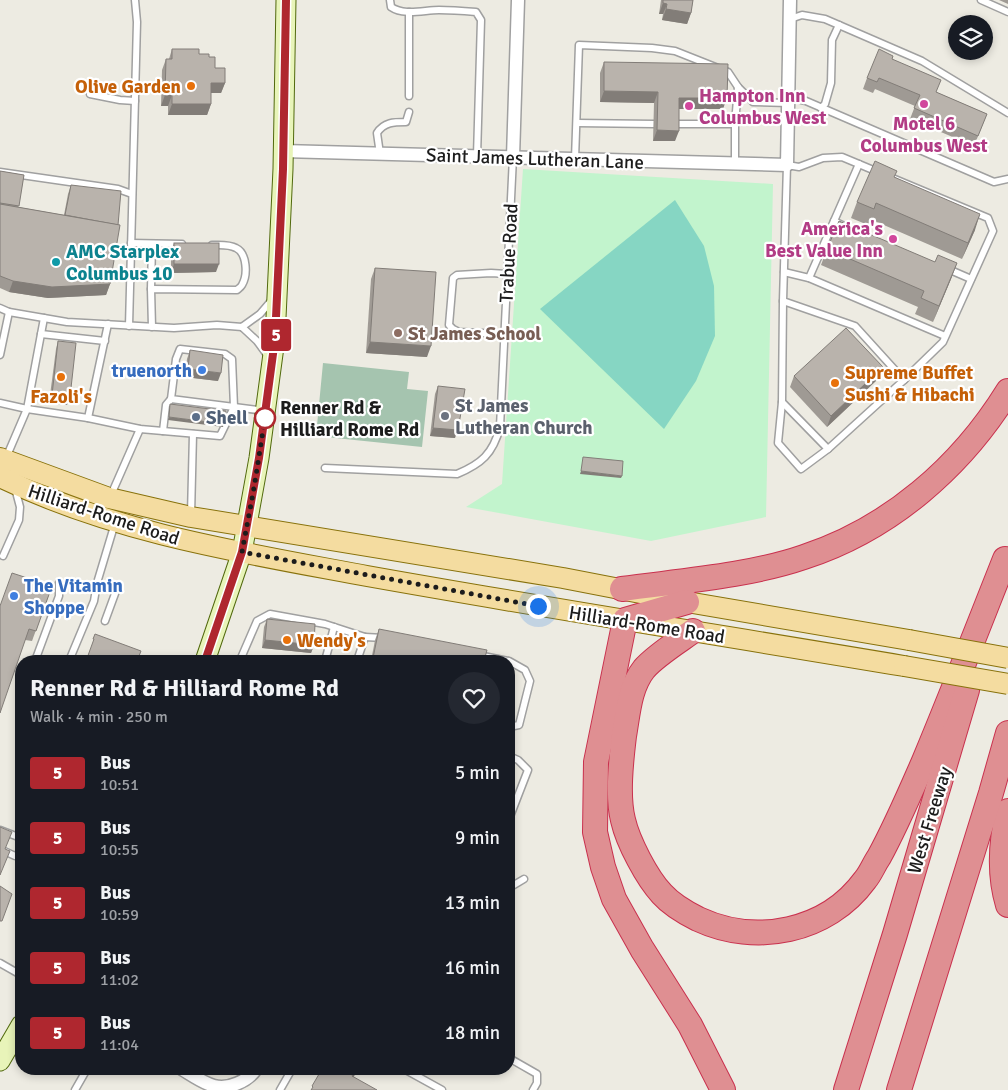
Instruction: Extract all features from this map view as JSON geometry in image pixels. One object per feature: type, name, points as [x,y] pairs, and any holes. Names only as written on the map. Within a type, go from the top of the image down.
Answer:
[{"type":"highway","points":[[622,589],[756,569],[804,557],[870,528],[919,494],[949,465],[979,432],[1008,391]]},
{"type":"highway","points":[[693,631],[645,669],[635,685],[629,706],[622,750],[620,803],[623,821],[634,850],[662,895],[688,914],[710,924],[734,930],[760,934],[786,931],[809,924],[829,912],[848,898],[866,879],[889,838],[907,800],[954,688],[1006,554]]},
{"type":"highway","name":"West Freeway","points":[[846,1090],[942,780],[1006,554]]},
{"type":"highway","points":[[687,602],[625,620],[596,762],[595,832],[603,867],[614,899],[642,949],[690,1025],[723,1090]]},
{"type":"highway","points":[[899,1090],[1008,734]]},
{"type":"highway","points":[[1008,811],[1002,860],[1003,888],[1008,905]]},
{"type":"main road","points":[[207,655],[242,552],[266,411],[278,293],[286,0]]},
{"type":"main road","name":"Hilliard-Rome Road","points":[[5,470],[51,478],[109,498],[191,517],[622,589],[1008,658]]},
{"type":"main road","name":"Hilliard-Rome Road","points":[[5,470],[115,522],[185,541],[521,604],[1008,684]]},
{"type":"main road","points":[[0,1061],[15,1035]]},
{"type":"street","name":"Trabue Road","points":[[513,157],[518,0]]},
{"type":"street","points":[[787,165],[790,0]]},
{"type":"street","name":"Saint James Lutheran Lane","points":[[283,151],[787,165]]},
{"type":"street","points":[[192,1075],[214,1088],[236,1087],[252,1075]]},
{"type":"lane","points":[[129,326],[137,22],[134,0]]},
{"type":"lane","points":[[390,0],[391,6],[396,10],[409,12],[438,10],[476,12],[481,20],[477,156]]},
{"type":"lane","points":[[981,0],[1008,12]]},
{"type":"lane","points":[[409,12],[409,96]]},
{"type":"lane","points":[[790,18],[802,15],[811,16],[840,25],[922,61],[1008,113]]},
{"type":"lane","points":[[821,108],[825,104],[830,83],[832,40],[840,25]]},
{"type":"lane","points":[[575,159],[580,45],[652,48],[675,51],[728,72],[738,87],[753,102],[806,101],[994,182],[1008,179]]},
{"type":"lane","points":[[736,164],[735,124],[738,87]]},
{"type":"lane","points":[[90,94],[135,101]]},
{"type":"lane","points":[[380,154],[377,133],[381,126],[395,122],[406,122],[409,112]]},
{"type":"lane","points":[[577,123],[654,124]]},
{"type":"lane","points":[[675,124],[735,124]]},
{"type":"lane","points":[[842,156],[988,218],[993,231],[943,342],[904,380],[828,448],[801,468],[778,443],[782,402],[787,165],[799,167],[823,158],[842,156]]},
{"type":"lane","name":"Trabue Road","points":[[325,468],[457,474],[472,468],[487,456],[496,441],[500,427],[513,157]]},
{"type":"lane","points":[[808,278],[859,164]]},
{"type":"lane","points":[[0,172],[118,189],[132,194]]},
{"type":"lane","points":[[834,221],[852,229]]},
{"type":"lane","points":[[131,243],[189,244]]},
{"type":"lane","points":[[152,244],[152,327]]},
{"type":"lane","points":[[151,290],[236,290],[243,284],[246,273],[244,256],[237,248],[207,244]]},
{"type":"lane","points":[[944,268],[971,280]]},
{"type":"lane","points":[[784,272],[808,278],[945,336]]},
{"type":"lane","points":[[505,334],[459,332],[449,325],[453,278],[457,275],[506,274]]},
{"type":"lane","points":[[242,327],[260,314],[278,293]]},
{"type":"lane","points":[[783,301],[855,326],[904,380]]},
{"type":"lane","points":[[0,308],[10,312],[67,322],[174,328],[216,325],[242,327],[257,341],[272,361]]},
{"type":"lane","points":[[0,355],[2,333],[10,312]]},
{"type":"lane","points":[[3,556],[19,520],[20,507],[5,470],[27,409],[44,318]]},
{"type":"lane","points":[[88,418],[108,324]]},
{"type":"lane","points":[[41,334],[105,341]]},
{"type":"lane","points":[[0,402],[27,409],[88,418],[140,429],[220,436],[234,407],[232,359],[225,354],[180,348],[176,359],[171,399],[166,405],[163,431]]},
{"type":"lane","points":[[171,399],[266,411]]},
{"type":"lane","points":[[782,402],[828,448]]},
{"type":"lane","points":[[109,498],[140,429]]},
{"type":"lane","points":[[191,517],[193,434]]},
{"type":"lane","points":[[72,655],[94,601],[115,522]]},
{"type":"lane","points":[[37,655],[59,596],[59,583]]},
{"type":"lane","points":[[97,584],[116,591],[105,621]]},
{"type":"lane","points":[[242,655],[257,621],[270,614],[334,627],[365,637],[387,639]]},
{"type":"lane","points":[[327,655],[334,627]]},
{"type":"lane","points":[[359,655],[365,637]]},
{"type":"lane","points":[[515,664],[525,670],[530,681],[519,725],[515,726]]},
{"type":"lane","points":[[515,759],[528,770],[515,804]]},
{"type":"lane","points":[[0,830],[15,836]]},
{"type":"lane","points":[[0,849],[15,856]]},
{"type":"lane","points":[[515,884],[524,879]]},
{"type":"lane","points":[[0,963],[15,972]]},
{"type":"lane","points":[[515,1062],[536,1074],[537,1083],[533,1090]]},
{"type":"lane","points":[[75,1090],[84,1075]]},
{"type":"lane","points":[[280,1090],[289,1075]]},
{"type":"lane","points":[[415,1075],[442,1090]]},
{"type":"green space","points":[[523,169],[773,184],[766,517],[651,541],[466,507],[502,484]]},
{"type":"green space","points":[[323,363],[409,372],[407,389],[428,391],[422,447],[316,436]]},
{"type":"shaded area","points":[[675,200],[704,246],[714,286],[715,336],[696,381],[664,429],[540,309]]},
{"type":"building","points":[[663,0],[693,0],[691,13],[666,9],[667,4],[663,3]]},
{"type":"building","name":"Olive Garden","points":[[172,49],[199,49],[199,54],[209,54],[209,57],[215,57],[215,68],[225,68],[225,83],[211,83],[211,104],[172,104],[172,95],[165,95],[166,59],[172,59]]},
{"type":"building","points":[[879,49],[893,56],[892,59],[941,80],[936,92],[987,114],[978,136],[914,108],[920,95],[879,78],[877,82],[867,78]]},
{"type":"building","name":"Hampton Inn Columbus West","points":[[604,62],[728,64],[727,98],[679,98],[679,131],[657,130],[658,92],[604,91]]},
{"type":"building","points":[[875,161],[897,171],[894,177],[980,214],[968,243],[876,203],[874,209],[857,202]]},
{"type":"building","points":[[0,171],[24,175],[19,206],[0,203]]},
{"type":"building","points":[[71,185],[121,191],[118,225],[65,215]]},
{"type":"building","name":"AMC Starplex Columbus 10","points":[[0,204],[120,225],[110,284],[52,287],[13,281],[0,276]]},
{"type":"building","points":[[839,221],[935,262],[938,255],[957,263],[939,306],[921,298],[924,291],[827,249]]},
{"type":"building","points":[[174,243],[219,243],[219,264],[174,264]]},
{"type":"building","name":"St James School","points":[[375,268],[436,272],[431,346],[370,342]]},
{"type":"building","name":"Supreme Buffet Sushi & Hibachi","points":[[846,328],[883,367],[831,416],[794,376]]},
{"type":"building","name":"Fazoli's","points":[[58,341],[76,343],[70,397],[52,395]]},
{"type":"building","points":[[190,350],[223,355],[221,373],[188,369]]},
{"type":"building","name":"St James Lutheran Church","points":[[438,386],[465,389],[458,430],[433,428]]},
{"type":"building","name":"Shell","points":[[170,404],[226,411],[224,424],[169,417]]},
{"type":"building","points":[[583,457],[623,461],[622,476],[581,471]]},
{"type":"building","points":[[12,573],[52,586],[36,631],[29,629],[20,655],[15,655],[15,670],[0,713],[0,606]]},
{"type":"building","points":[[267,619],[315,624],[314,645],[265,640]]},
{"type":"building","points":[[379,629],[487,650],[486,655],[374,655]]},
{"type":"building","points":[[95,634],[141,651],[139,655],[88,655]]},
{"type":"building","points":[[0,827],[12,832],[5,849],[10,851],[0,875]]},
{"type":"building","points":[[0,886],[12,894],[2,921],[0,921]]},
{"type":"building","points":[[318,1075],[353,1075],[377,1090],[311,1090]]},
{"type":"bus line","name":"5","points":[[207,655],[242,552],[259,458],[275,339],[283,169],[286,0]]},
{"type":"place","name":"Olive Garden","points":[[191,86]]},
{"type":"place","name":"Motel 6 Columbus West","points":[[924,104]]},
{"type":"place","name":"Hampton Inn Columbus West","points":[[689,106]]},
{"type":"place","name":"America's Best Value Inn","points":[[893,239]]},
{"type":"place","name":"AMC Starplex Columbus 10","points":[[56,262]]},
{"type":"place","name":"St James School","points":[[398,333]]},
{"type":"place","name":"truenorth","points":[[202,370]]},
{"type":"place","name":"Fazoli's","points":[[61,377]]},
{"type":"place","name":"Supreme Buffet Sushi & Hibachi","points":[[835,383]]},
{"type":"place","name":"St James Lutheran Church","points":[[445,416]]},
{"type":"place","name":"Shell","points":[[196,417]]},
{"type":"place","name":"Renner Rd & Hilliard Rome Rd","points":[[265,418]]},
{"type":"place","name":"The Vitamin Shoppe","points":[[14,596]]},
{"type":"place","name":"Wendy's","points":[[287,640]]},
{"type":"route","points":[[265,418],[242,552],[538,606]]}]
